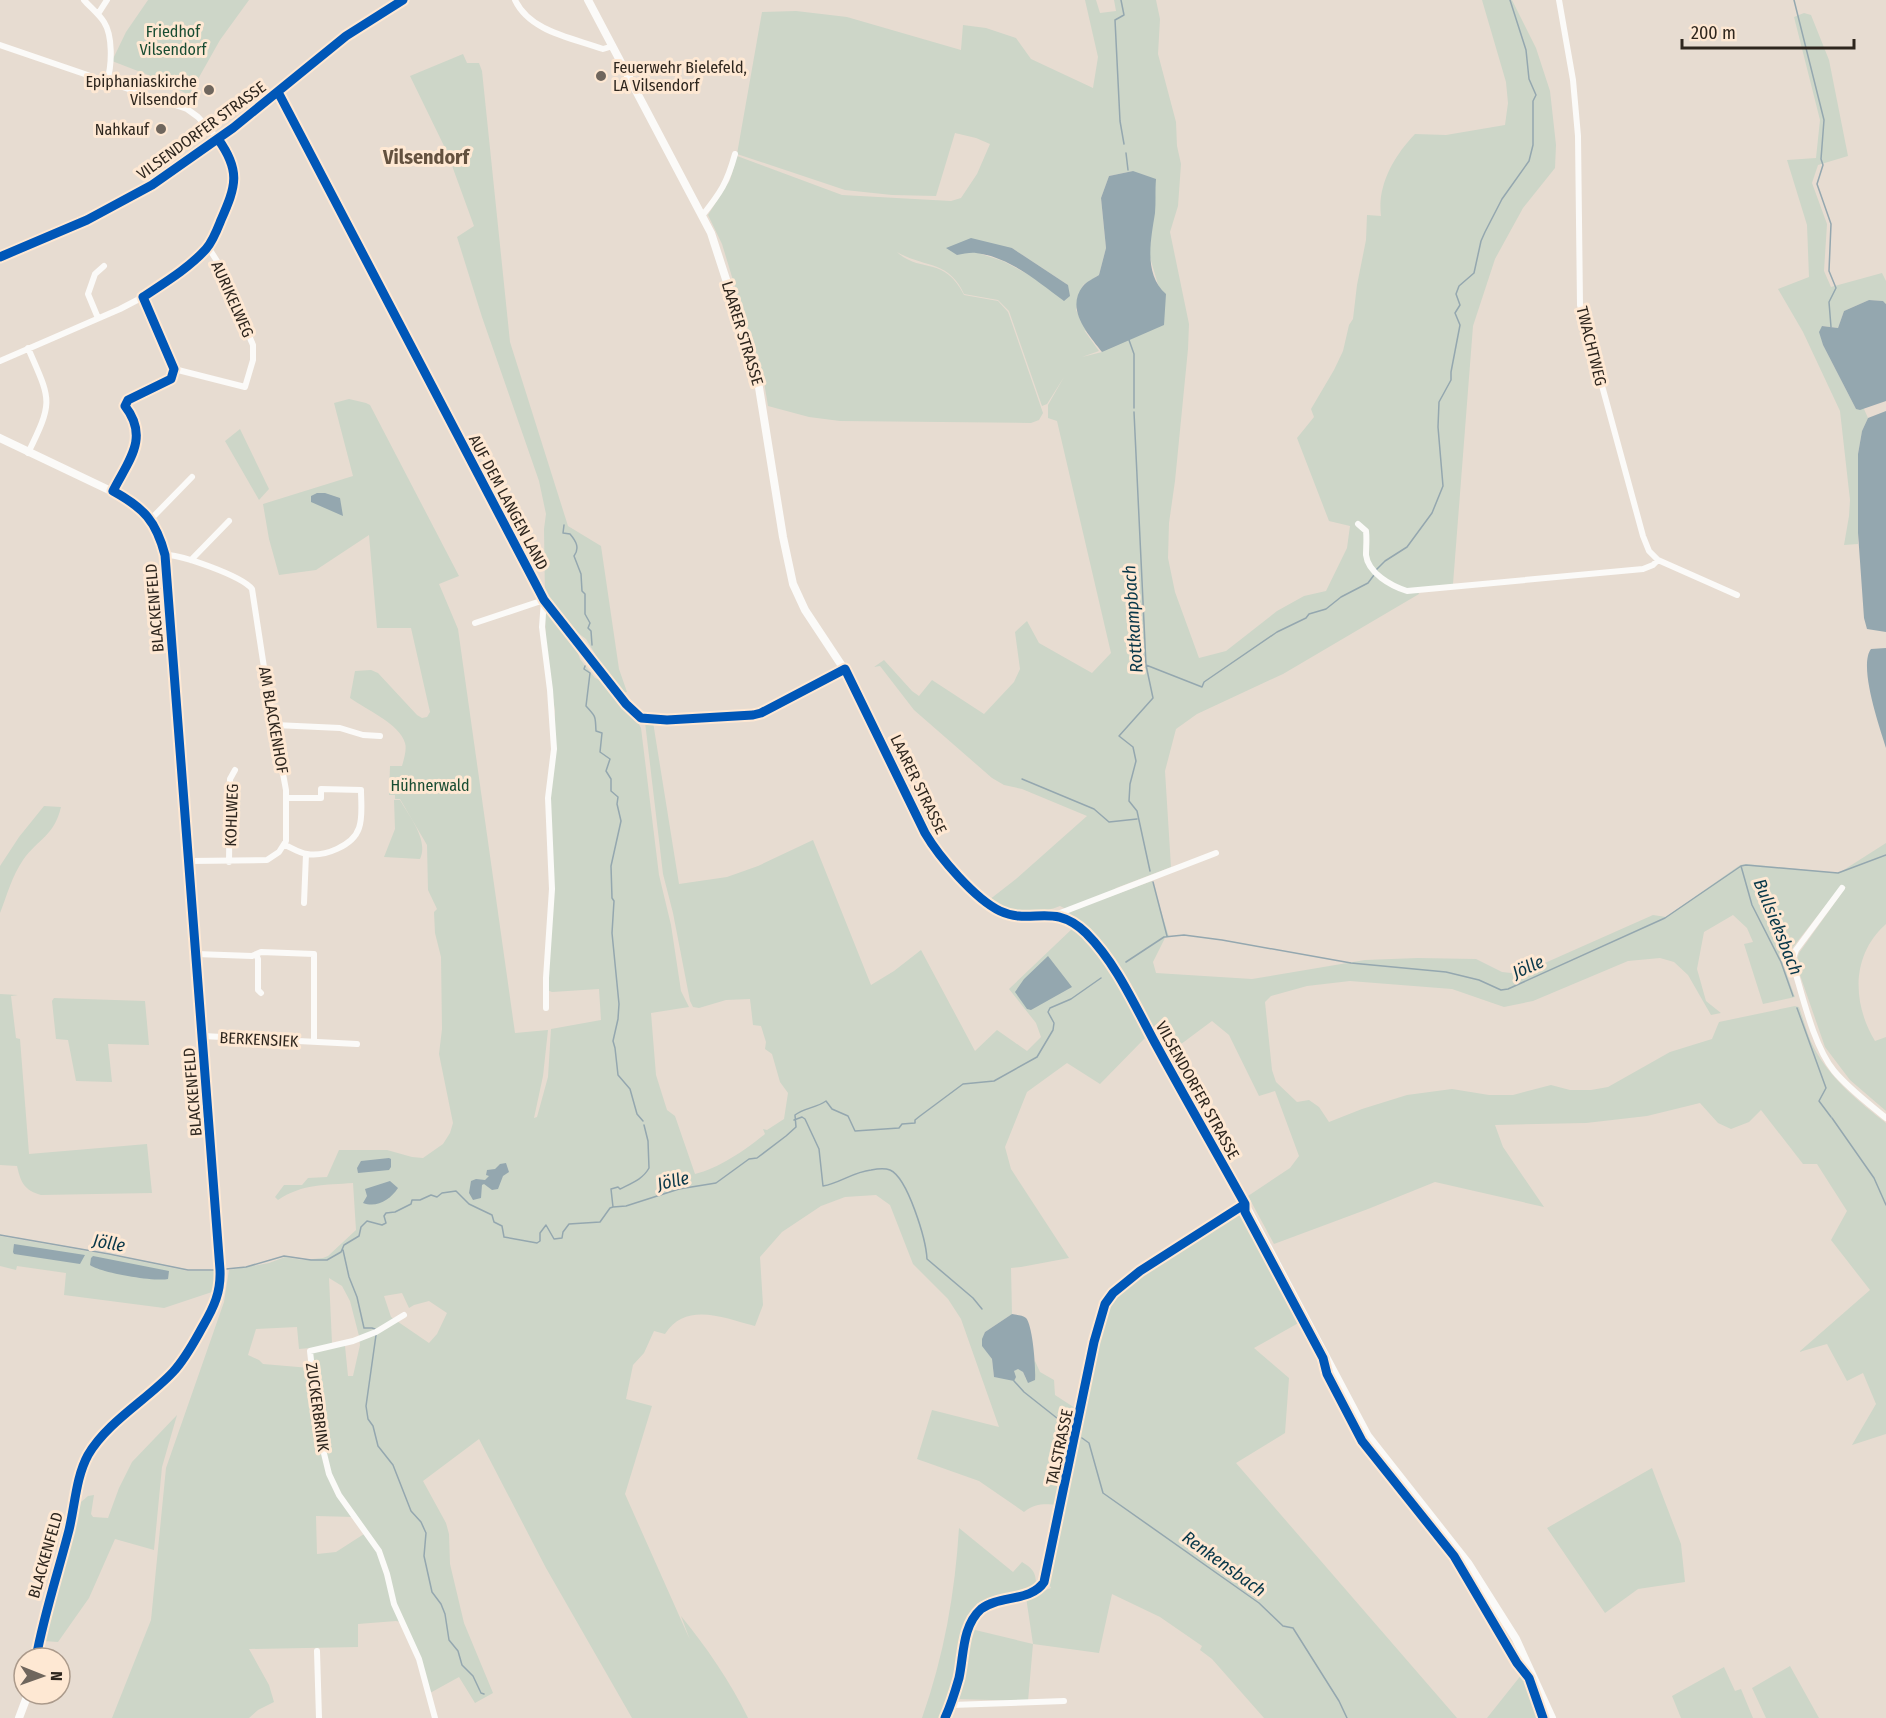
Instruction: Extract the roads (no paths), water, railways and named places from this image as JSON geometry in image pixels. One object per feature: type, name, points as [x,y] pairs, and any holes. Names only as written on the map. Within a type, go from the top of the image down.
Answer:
[{"type":"main road","name":"VILSENDORFER STRASSE","points":[[0,257],[87,220],[169,174],[218,139],[346,36],[403,0]]},
{"type":"street","points":[[84,0],[98,14],[108,32],[107,81]]},
{"type":"street","points":[[98,14],[107,0]]},
{"type":"street","points":[[515,0],[535,24],[603,49],[613,46]]},
{"type":"street","name":"LAARER STRASSE","points":[[588,0],[702,216],[720,257],[757,375],[783,537],[793,584],[805,610],[845,669],[934,849],[982,899],[1001,912],[1023,916],[1055,915]]},
{"type":"street","name":"TWACHTWEG","points":[[1559,0],[1573,80],[1578,136],[1580,305],[1643,536],[1649,551],[1658,560]]},
{"type":"street","points":[[0,45],[187,109],[198,117],[218,139],[232,164],[235,183],[208,247],[180,270],[143,297],[0,361]]},
{"type":"street","name":"AUF DEM LANGEN LAND","points":[[278,92],[544,600],[626,704],[641,718],[667,720],[753,715],[845,669]]},
{"type":"street","points":[[702,216],[728,179],[735,154]]},
{"type":"street","name":"AURIKELWEG","points":[[143,297],[174,369],[245,387],[254,360],[253,345],[217,261],[208,247]]},
{"type":"street","points":[[98,318],[88,294],[95,274],[104,266]]},
{"type":"street","points":[[28,348],[45,387],[48,401],[45,417],[28,453]]},
{"type":"street","points":[[113,491],[138,439],[137,429],[125,406]]},
{"type":"street","name":"BLACKENFELD","points":[[0,438],[132,501],[151,519],[165,555],[220,1270],[220,1291],[215,1306],[186,1356],[173,1372],[100,1438],[86,1460],[45,1612],[38,1646]]},
{"type":"street","points":[[151,519],[192,477]]},
{"type":"street","points":[[191,560],[229,521]]},
{"type":"street","points":[[1358,524],[1366,531],[1366,557],[1369,564],[1392,586],[1407,591],[1642,569],[1653,565],[1658,560],[1737,595]]},
{"type":"street","name":"AM BLACKENHOF","points":[[165,555],[176,555],[191,560],[243,581],[252,589],[287,798],[285,845]]},
{"type":"street","points":[[476,622],[544,600],[542,627],[554,749],[548,798],[552,888],[546,1008]]},
{"type":"street","points":[[275,725],[340,728],[363,735],[380,736]]},
{"type":"street","name":"KOHLWEG","points":[[229,862],[230,779],[235,770]]},
{"type":"street","points":[[189,861],[270,860],[285,845],[306,854],[317,854],[332,851],[357,834],[361,822],[361,790],[321,789],[321,798],[287,798]]},
{"type":"street","points":[[1055,915],[1216,853]]},
{"type":"street","points":[[304,903],[306,854]]},
{"type":"street","points":[[1842,888],[1796,950],[1792,961],[1821,1050],[1833,1070],[1886,1119]]},
{"type":"street","name":"VILSENDORFER STRASSE","points":[[1055,915],[1066,919],[1087,934],[1109,962],[1245,1204],[1368,1436],[1456,1545],[1474,1572],[1516,1638],[1552,1718]]},
{"type":"street","name":"BERKENSIEK","points":[[196,954],[252,956],[261,952],[314,954],[314,1041]]},
{"type":"street","points":[[256,954],[258,990],[261,993]]},
{"type":"street","name":"BERKENSIEK","points":[[203,1036],[357,1044]]},
{"type":"street","name":"TALSTRASSE","points":[[945,1718],[951,1705],[971,1620],[986,1606],[1035,1591],[1041,1587],[1047,1574],[1094,1342],[1105,1304],[1113,1293],[1140,1271],[1245,1204]]},
{"type":"street","name":"ZUCKERBRINK","points":[[404,1315],[376,1332],[353,1341],[310,1351],[319,1433],[329,1474],[339,1495],[379,1551],[394,1604],[419,1659],[435,1718]]},
{"type":"street","points":[[317,1651],[319,1718]]},
{"type":"street","points":[[951,1705],[1064,1701]]},
{"type":"water","points":[[1133,171],[1156,179],[1150,256],[1154,277],[1166,294],[1164,325],[1102,352],[1080,321],[1076,303],[1083,286],[1099,275],[1106,248],[1101,198],[1109,176]]},
{"type":"water","points":[[971,238],[1012,248],[1068,285],[1070,296],[1064,301],[1023,271],[988,255],[974,253],[957,255],[946,248]]},
{"type":"water","points":[[1869,300],[1883,301],[1886,304],[1886,401],[1860,410],[1856,409],[1823,345],[1819,332],[1822,326],[1838,328],[1844,311]]},
{"type":"water","points":[[1886,411],[1886,632],[1867,629],[1864,618],[1858,533],[1858,454],[1862,431],[1868,418]]},
{"type":"water","points":[[317,493],[340,498],[343,516],[311,502],[311,496]]},
{"type":"water","points":[[1886,648],[1886,748],[1871,697],[1867,669],[1871,649]]},
{"type":"water","points":[[1048,956],[1072,987],[1031,1010],[1027,1009],[1015,992],[1024,979]]},
{"type":"water","points":[[389,1158],[391,1167],[389,1170],[358,1173],[357,1168],[361,1161]]},
{"type":"water","points":[[506,1163],[509,1172],[503,1176],[498,1189],[492,1190],[484,1184],[481,1198],[473,1200],[469,1193],[471,1181],[485,1180],[489,1176],[486,1175],[487,1170],[495,1169],[500,1164]]},
{"type":"water","points":[[390,1181],[398,1188],[391,1196],[378,1204],[363,1203],[367,1196],[365,1189]]},
{"type":"water","points":[[14,1244],[85,1255],[80,1264],[14,1254]]},
{"type":"water","points":[[93,1256],[169,1271],[168,1279],[141,1278],[105,1271],[90,1265]]},
{"type":"water","points":[[1012,1314],[1026,1318],[1032,1338],[1035,1380],[1028,1383],[1023,1372],[1018,1369],[1014,1371],[1016,1377],[1014,1381],[994,1377],[992,1359],[982,1346],[985,1332]]},
{"type":"waterway","name":"Rottkampbach","points":[[1121,0],[1124,15],[1115,20],[1120,121],[1124,144]]},
{"type":"waterway","points":[[1376,570],[1385,561],[1407,547],[1432,513],[1443,486],[1438,427],[1439,402],[1451,380],[1460,325],[1455,313],[1460,305],[1456,294],[1459,286],[1474,273],[1485,232],[1502,199],[1529,161],[1533,145],[1533,101],[1536,95],[1529,79],[1526,50],[1510,0]]},
{"type":"waterway","points":[[1794,0],[1824,120],[1821,159],[1823,165],[1817,184],[1831,224],[1829,271],[1836,288],[1829,302],[1831,327]]},
{"type":"waterway","name":"Rottkampbach","points":[[1126,153],[1128,170]]},
{"type":"waterway","name":"Rottkampbach","points":[[1129,340],[1134,354],[1134,408]]},
{"type":"waterway","name":"Rottkampbach","points":[[1134,412],[1146,665],[1153,698],[1119,736],[1133,747],[1136,761],[1130,784],[1129,801],[1137,811],[1150,871]]},
{"type":"waterway","points":[[564,525],[563,533],[570,534],[576,545],[577,550],[574,556],[581,574],[582,591],[585,594],[585,614],[590,623],[588,628],[591,631],[592,645]]},
{"type":"waterway","points":[[1146,665],[1202,687],[1204,682],[1277,632],[1306,618],[1309,614],[1326,609],[1341,597],[1368,583],[1374,575]]},
{"type":"waterway","points":[[585,666],[584,669],[590,673],[586,706],[595,717],[596,731],[602,733],[600,752],[610,759],[606,771],[611,779],[611,791],[618,797],[617,804],[621,821],[611,866],[614,901],[612,933],[619,1004],[613,1041],[618,1075],[630,1089],[637,1114],[643,1121]]},
{"type":"waterway","points":[[1022,779],[1094,809],[1109,822],[1137,819]]},
{"type":"waterway","name":"Jölle","points":[[1126,962],[1164,937],[1184,935],[1351,963],[1446,972],[1479,980],[1501,990],[1508,989],[1665,918],[1741,866],[1838,873],[1886,855]]},
{"type":"waterway","name":"Bullsieksbach","points":[[1741,866],[1752,905],[1781,962],[1793,996]]},
{"type":"waterway","name":"Rottkampbach","points":[[1153,882],[1167,936]]},
{"type":"waterway","name":"Jölle","points":[[226,1269],[246,1267],[284,1256],[327,1260],[341,1252],[344,1245],[359,1236],[361,1227],[367,1221],[382,1225],[386,1223],[384,1216],[386,1213],[395,1212],[411,1204],[412,1200],[420,1200],[431,1195],[437,1197],[442,1193],[456,1191],[469,1204],[492,1215],[494,1222],[502,1226],[504,1237],[537,1243],[546,1225],[554,1239],[562,1238],[569,1224],[600,1222],[610,1208],[626,1206],[679,1189],[716,1183],[749,1159],[757,1158],[786,1136],[796,1127],[795,1115],[826,1101],[832,1109],[848,1116],[855,1131],[899,1128],[902,1124],[915,1123],[915,1120],[963,1084],[994,1081],[1037,1057],[1053,1030],[1054,1023],[1048,1012],[1050,1008],[1071,999],[1101,978]]},
{"type":"waterway","name":"Bullsieksbach","points":[[1797,1008],[1826,1088],[1819,1101],[1831,1117]]},
{"type":"waterway","name":"Renkensbach","points":[[794,1120],[802,1117],[805,1119],[819,1149],[823,1186],[873,1170],[888,1169],[897,1175],[915,1210],[927,1259],[973,1298],[982,1309]]},
{"type":"waterway","name":"Bullsieksbach","points":[[1832,1118],[1874,1178],[1886,1205]]},
{"type":"waterway","points":[[613,1207],[611,1189],[618,1187],[620,1189],[633,1183],[649,1168],[648,1141],[644,1125]]},
{"type":"waterway","name":"Jölle","points":[[0,1235],[188,1270],[214,1270]]},
{"type":"waterway","points":[[343,1250],[364,1328],[375,1329]]},
{"type":"waterway","points":[[376,1335],[366,1406],[368,1419],[373,1426],[378,1446],[393,1465],[411,1511],[421,1522],[426,1533],[424,1556],[432,1592],[445,1614],[449,1640],[458,1651],[462,1665],[473,1676],[481,1693],[484,1694]]},
{"type":"waterway","name":"Renkensbach","points":[[1014,1381],[1024,1392],[1072,1430]]},
{"type":"waterway","name":"Renkensbach","points":[[1082,1438],[1089,1443],[1103,1493],[1259,1603],[1283,1626],[1293,1628],[1339,1701],[1347,1718]]},
{"type":"place","name":"Feuerwehr Bielefeld, LA Vilsendorf","points":[[601,76]]},
{"type":"place","name":"Epiphaniaskirche Vilsendorf","points":[[209,90]]},
{"type":"place","name":"Nahkauf","points":[[161,129]]},
{"type":"district","name":"Vilsendorf","points":[[426,157]]},
{"type":"park label","name":"Friedhof Vilsendorf","points":[[173,40]]},
{"type":"park label","name":"Hühnerwald","points":[[430,785]]}]
